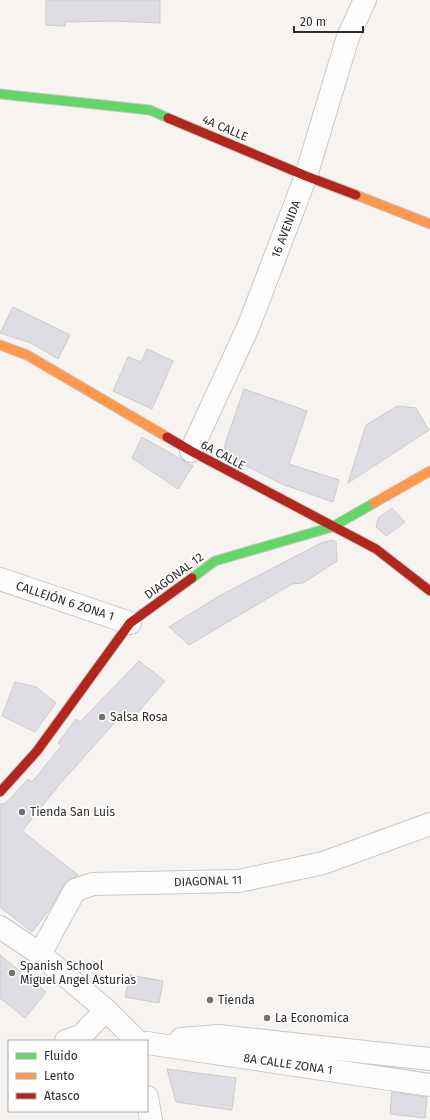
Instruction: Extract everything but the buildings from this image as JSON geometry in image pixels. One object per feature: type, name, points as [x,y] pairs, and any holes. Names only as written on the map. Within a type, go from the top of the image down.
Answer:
[{"type":"main road","name":"4A CALLE","points":[[0,94],[150,110],[306,176],[430,224]]},
{"type":"main road","name":"6A CALLE","points":[[0,345],[27,356],[191,451],[376,549],[430,591]]},
{"type":"main road","name":"DIAGONAL 12","points":[[0,792],[37,751],[130,623],[215,561],[332,527],[430,471]]},
{"type":"street","name":"16 AVENIDA","points":[[191,451],[249,325],[306,176],[348,37],[365,0]]},
{"type":"street","name":"CALLEJÓN 6 ZONA 1","points":[[0,579],[130,623]]},
{"type":"street","name":"DIAGONAL 11","points":[[40,954],[75,890],[93,884],[239,881],[323,863],[430,824]]},
{"type":"street","points":[[0,927],[40,954],[106,1010],[136,1040]]},
{"type":"street","points":[[69,1040],[80,1036],[106,1010]]},
{"type":"street","name":"8A CALLE ZONA 1","points":[[148,1042],[219,1036],[430,1059]]},
{"type":"street","name":"8A CALLE ZONA 1","points":[[148,1042],[430,1085]]},
{"type":"street","points":[[148,1103],[151,1120]]},
{"type":"traffic: fast","points":[[0,94],[150,110],[168,118]]},
{"type":"traffic: fast","points":[[192,578],[215,561],[332,527],[374,503]]},
{"type":"traffic: slow","points":[[356,195],[430,224]]},
{"type":"traffic: slow","points":[[0,345],[27,355],[167,437]]},
{"type":"traffic: slow","points":[[374,503],[430,471]]},
{"type":"traffic: jam","points":[[168,118],[306,176],[356,195]]},
{"type":"traffic: jam","points":[[167,437],[376,549],[430,591]]},
{"type":"traffic: jam","points":[[0,792],[37,751],[130,623],[192,578]]},
{"type":"place","name":"Salsa Rosa","points":[[102,717]]},
{"type":"place","name":"Tienda San Luis","points":[[22,812]]},
{"type":"place","name":"Spanish School Miguel Angel Asturias","points":[[12,973]]},
{"type":"place","name":"Tienda","points":[[210,1000]]},
{"type":"place","name":"La Economica","points":[[267,1018]]}]
